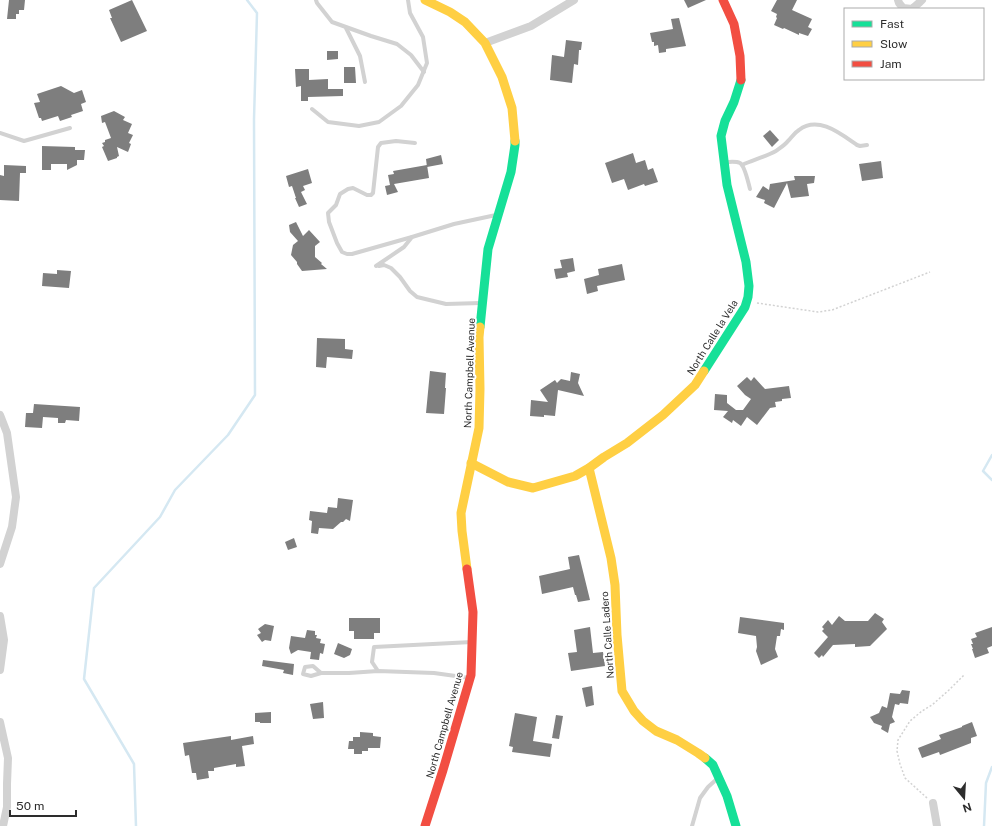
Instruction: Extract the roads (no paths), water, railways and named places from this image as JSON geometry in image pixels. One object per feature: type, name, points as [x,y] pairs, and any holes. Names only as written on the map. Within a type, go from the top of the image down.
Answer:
[{"type":"street","name":"North Campbell Avenue","points":[[424,826],[443,770],[471,675],[473,612],[462,536],[462,513],[464,496],[479,428],[480,337],[488,249],[511,172],[515,145],[512,108],[502,77],[485,44],[465,22],[450,12],[425,0]]},
{"type":"street","points":[[485,44],[531,26],[574,0]]},
{"type":"street","name":"North Calle la Vela","points":[[471,464],[508,482],[533,488],[575,476],[589,468],[627,443],[658,419],[695,385],[745,307],[749,286],[746,262],[727,185],[721,136],[725,121],[734,102],[741,80],[740,56],[734,24],[723,0]]},
{"type":"street","points":[[913,8],[922,0]]},
{"type":"street","points":[[0,415],[7,433],[16,497],[12,527],[0,564]]},
{"type":"street","name":"North Calle Ladero","points":[[589,468],[611,558],[615,585],[617,635],[622,690],[634,711],[643,721],[656,731],[676,740],[698,753],[713,765],[727,796],[736,826]]},
{"type":"street","points":[[0,616],[4,640],[0,670]]},
{"type":"street","points":[[0,722],[8,758],[7,807],[3,826]]},
{"type":"street","points":[[933,803],[938,826]]},
{"type":"lane","points":[[316,0],[332,22],[397,44],[411,55],[424,72]]},
{"type":"lane","points":[[312,109],[328,122],[359,126],[379,122],[401,106],[418,85],[427,63],[423,37],[410,13],[408,0]]},
{"type":"lane","points":[[346,28],[360,56],[365,82]]},
{"type":"lane","points":[[742,165],[776,150],[805,125],[810,124],[827,127],[837,131],[857,145],[867,145]]},
{"type":"lane","points":[[0,133],[24,141],[70,128]]},
{"type":"lane","points":[[415,143],[396,141],[380,143],[378,147],[373,193],[371,195],[367,195],[353,188],[340,194],[336,205],[328,213],[329,222],[336,243],[342,252],[352,254],[454,224],[498,214]]},
{"type":"lane","points":[[724,162],[739,162],[742,165],[750,189]]},
{"type":"lane","points":[[412,237],[404,247],[376,266],[384,265],[391,268],[400,276],[410,291],[418,297],[446,304],[483,303]]},
{"type":"lane","points":[[378,671],[372,662],[374,647],[472,642]]},
{"type":"lane","points":[[321,673],[378,671],[434,673],[470,678]]},
{"type":"lane","points":[[692,826],[700,798],[708,787],[719,778]]},
{"type":"waterway","points":[[136,826],[134,764],[84,679],[94,588],[160,517],[175,490],[228,435],[255,395],[254,119],[257,13],[247,0]]},
{"type":"waterway","points":[[992,455],[983,471],[992,480]]},
{"type":"waterway","points":[[984,826],[986,783],[992,767]]}]
